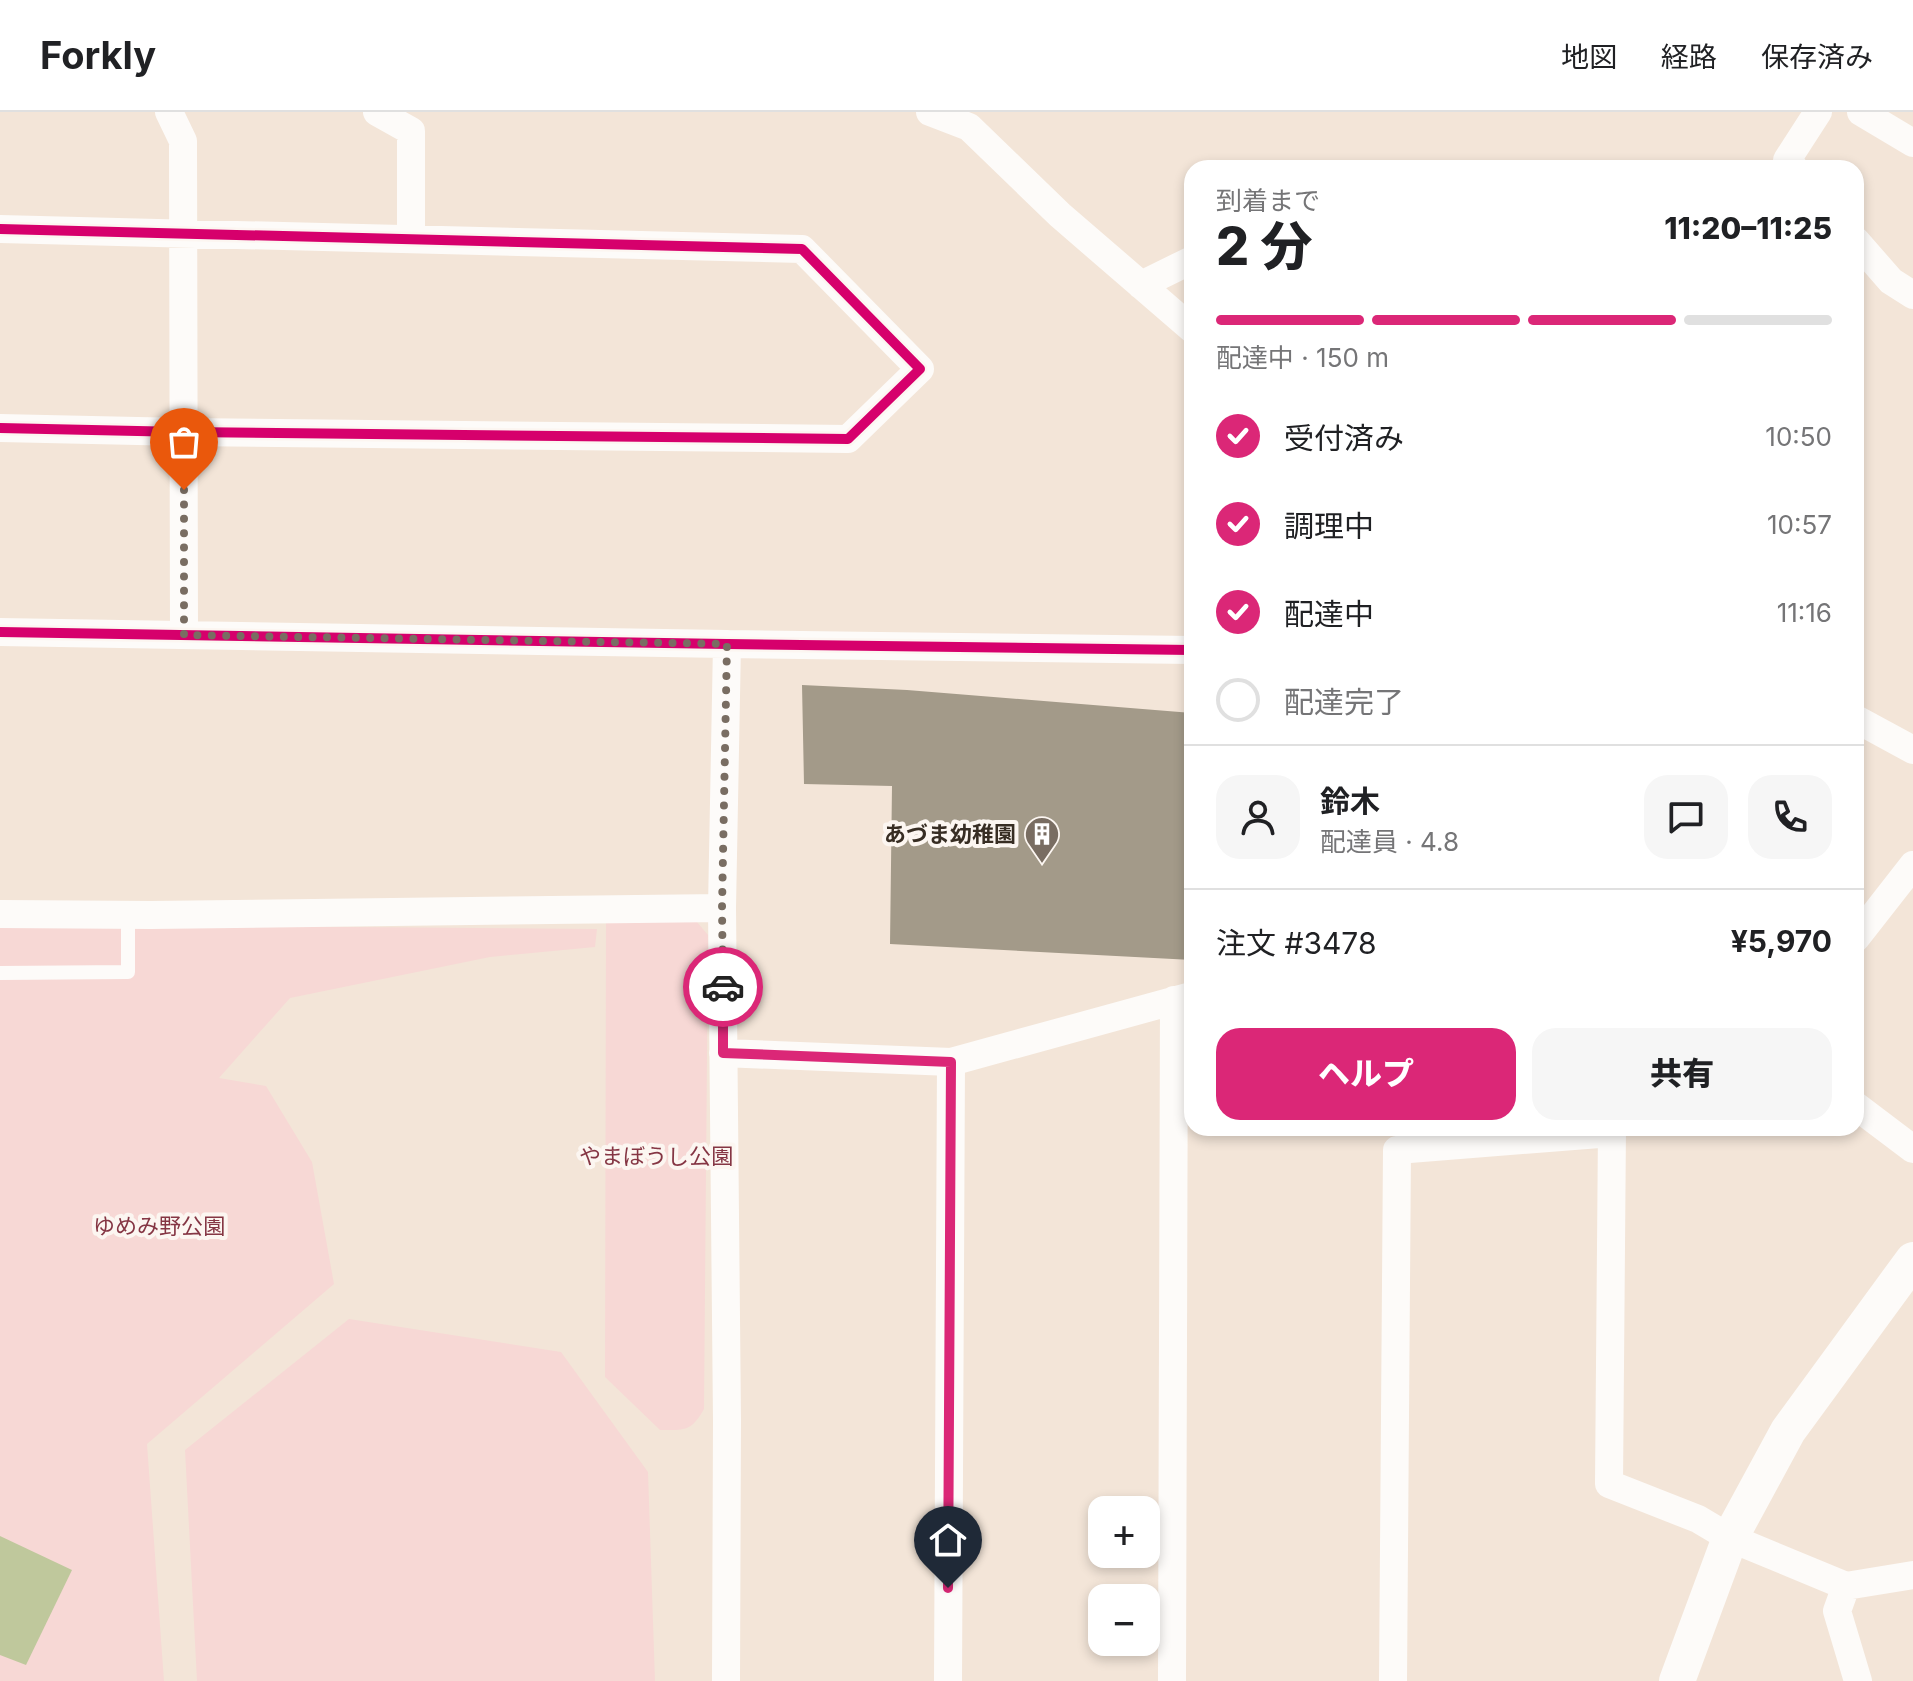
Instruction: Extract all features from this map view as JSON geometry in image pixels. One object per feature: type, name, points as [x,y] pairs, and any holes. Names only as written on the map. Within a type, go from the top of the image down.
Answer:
[{"type":"street","points":[[169,112],[183,141],[184,635]]},
{"type":"street","points":[[377,112],[411,131],[411,239]]},
{"type":"street","points":[[930,112],[970,120],[1060,215],[1184,322]]},
{"type":"street","points":[[1787,160],[1818,112]]},
{"type":"street","points":[[1861,112],[1913,143]]},
{"type":"street","points":[[0,229],[802,249],[920,369],[848,439],[0,428]]},
{"type":"street","points":[[1864,250],[1891,281],[1913,295]]},
{"type":"street","points":[[1141,285],[1184,264]]},
{"type":"street","points":[[0,632],[1184,650]]},
{"type":"street","points":[[726,1681],[722,908],[727,644]]},
{"type":"street","points":[[1864,723],[1913,750]]},
{"type":"street","points":[[1864,918],[1913,865]]},
{"type":"street","points":[[0,914],[722,908]]},
{"type":"street","points":[[723,1053],[951,1062],[1183,998],[1172,1681]]},
{"type":"street","points":[[948,1681],[951,1062]]},
{"type":"street","points":[[1864,1112],[1913,1149]]},
{"type":"street","points":[[1393,1681],[1397,1150],[1548,1136]]},
{"type":"street","points":[[1612,1136],[1609,1484],[1698,1519],[1730,1538],[1846,1586],[1913,1575]]},
{"type":"street","points":[[1677,1681],[1730,1538],[1788,1431],[1913,1260]]},
{"type":"street","points":[[1846,1586],[1837,1611],[1858,1681]]},
{"type":"lane","points":[[0,973],[128,972],[128,914]]},
{"type":"green space","name":"やまぼうし公園","points":[[606,920],[697,922],[708,935],[704,1409],[691,1426],[681,1429],[660,1430],[605,1377]]},
{"type":"green space","name":"ゆめみ野公園","points":[[0,924],[597,929],[595,947],[490,957],[290,998],[219,1078],[266,1086],[312,1162],[334,1284],[147,1444],[164,1681],[0,1681]]},
{"type":"green space","points":[[349,1319],[561,1352],[648,1472],[655,1681],[197,1681],[185,1450]]},
{"type":"shaded area","points":[[0,1536],[72,1570],[26,1665],[0,1655]]},
{"type":"building","name":"あづま幼稚園","points":[[802,685],[907,690],[1184,712],[1184,960],[890,944],[892,786],[804,784]]},
{"type":"cycle path","points":[[0,229],[802,249],[920,369],[848,439],[0,428]]},
{"type":"cycle path","points":[[0,632],[1184,650]]},
{"type":"way so far","points":[[184,490],[184,635],[727,644],[723,987]]},
{"type":"place","name":"あづま幼稚園","points":[[1042,865]]},
{"type":"route","points":[[723,987],[723,1053],[951,1062],[948,1588]]}]
